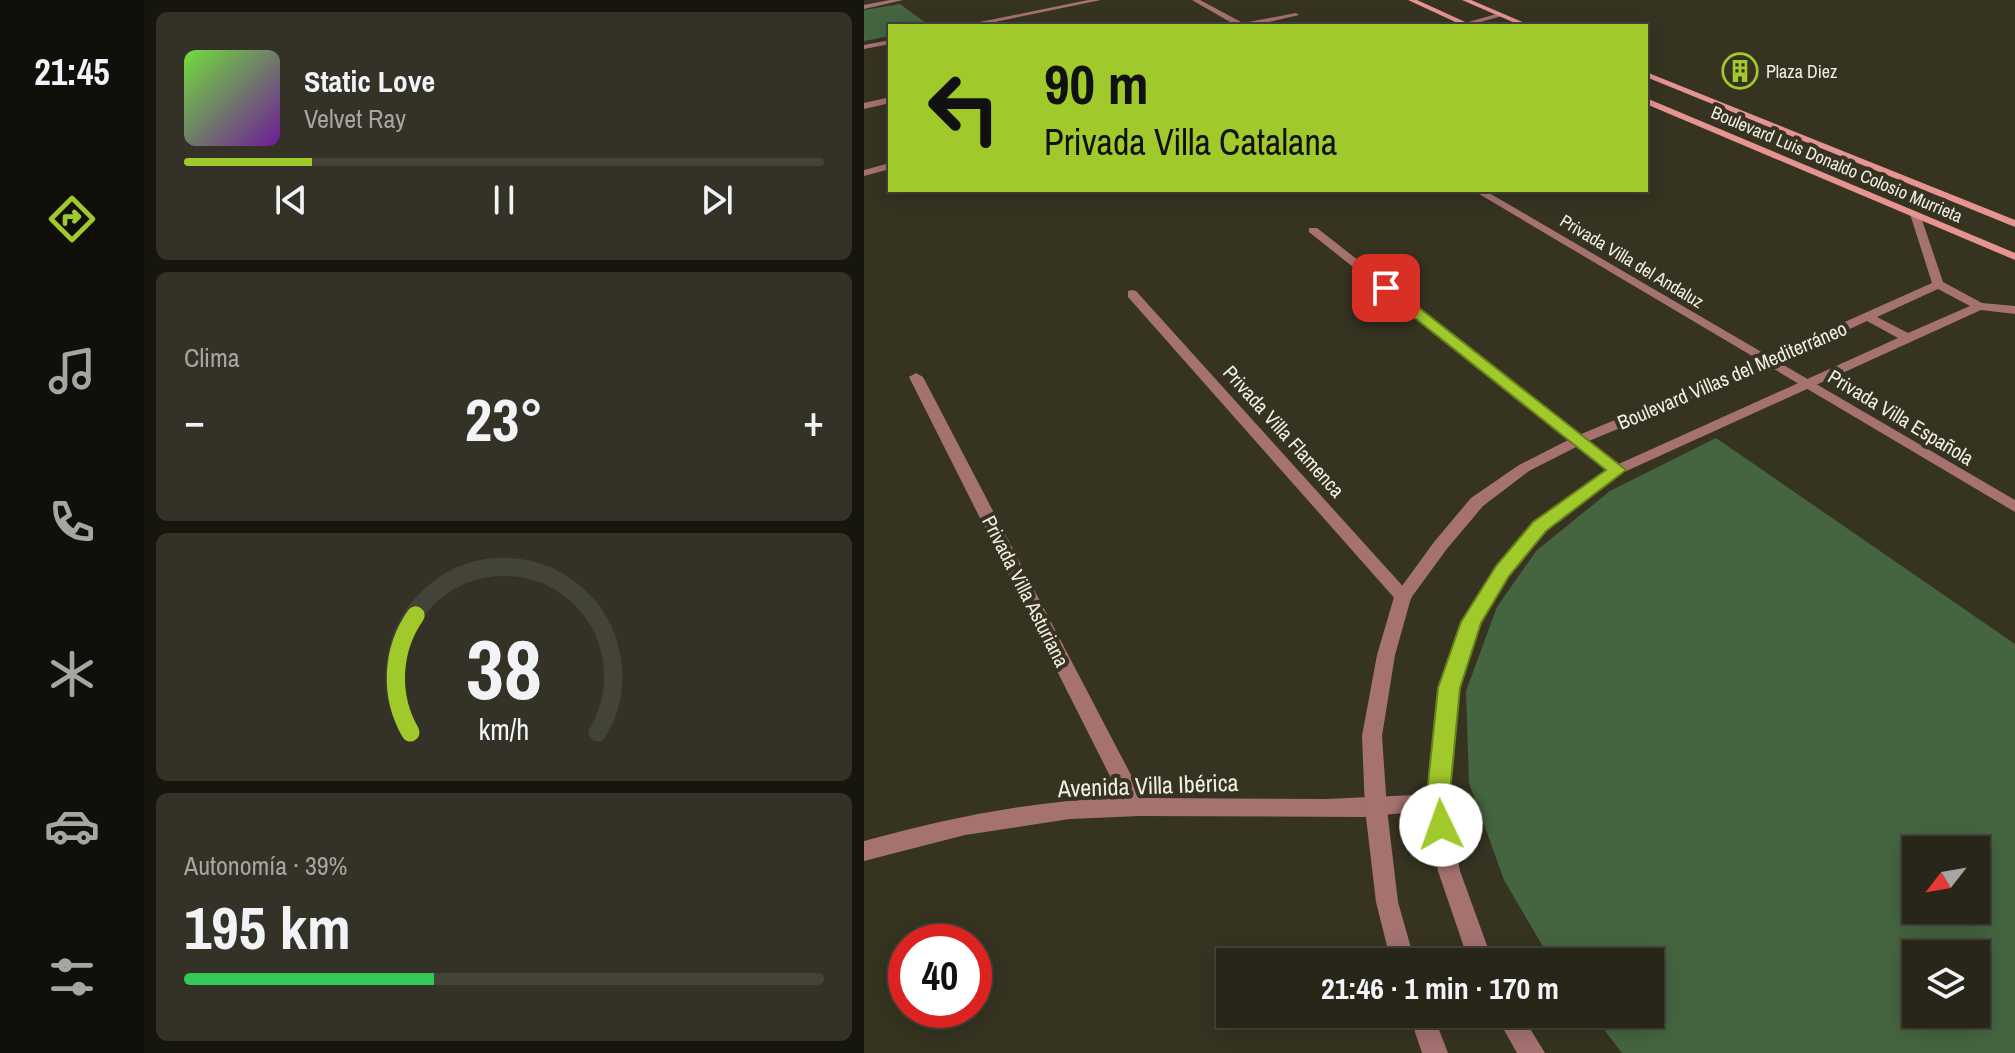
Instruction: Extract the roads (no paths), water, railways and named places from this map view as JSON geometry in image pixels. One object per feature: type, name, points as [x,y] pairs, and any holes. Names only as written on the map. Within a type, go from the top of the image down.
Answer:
[{"type":"main road","points":[[1411,0],[1462,24]]},
{"type":"main road","points":[[1465,0],[1523,24]]},
{"type":"main road","name":"Boulevard Luis Donaldo Colosio Murrieta","points":[[1648,75],[2015,224]]},
{"type":"main road","name":"Boulevard Luis Donaldo Colosio Murrieta","points":[[1648,102],[2015,257]]},
{"type":"street","points":[[864,7],[900,0]]},
{"type":"street","points":[[974,24],[1098,0]]},
{"type":"street","points":[[1195,0],[1238,24]]},
{"type":"street","points":[[1026,13],[1036,20]]},
{"type":"street","points":[[1252,24],[1296,15]]},
{"type":"street","points":[[1468,24],[1500,15]]},
{"type":"street","points":[[864,47],[888,43]]},
{"type":"street","points":[[864,106],[888,100]]},
{"type":"street","points":[[864,173],[888,167]]},
{"type":"street","name":"Privada Villa del Andaluz","points":[[1481,192],[1767,362]]},
{"type":"street","points":[[1915,214],[1938,284],[1979,306]]},
{"type":"street","points":[[1313,230],[1617,470]]},
{"type":"street","name":"Boulevard Villas del Mediterráneo","points":[[1399,948],[1387,902],[1376,809],[1372,736],[1386,655],[1403,597],[1477,502],[1524,468],[1579,440],[1767,362],[1938,284]]},
{"type":"street","name":"Privada Villa Flamenca","points":[[1132,294],[1403,597]]},
{"type":"street","name":"Boulevard Villas del Mediterráneo","points":[[1476,948],[1449,871],[1437,803],[1449,688],[1471,622],[1502,571],[1539,527],[1617,470],[1805,383],[1979,306],[2015,310]]},
{"type":"street","points":[[1868,317],[1906,337]]},
{"type":"street","name":"Privada Villa Española","points":[[1767,362],[2015,507]]},
{"type":"street","name":"Privada Villa Asturiana","points":[[916,377],[1136,806]]},
{"type":"street","name":"Avenida Villa Ibérica","points":[[864,851],[980,823],[1136,806],[1376,809],[1437,803]]},
{"type":"street","points":[[1426,1028],[1435,1053]]},
{"type":"street","points":[[1516,1028],[1532,1053]]},
{"type":"place","name":"Plaza Diez","points":[[1740,71]]}]
